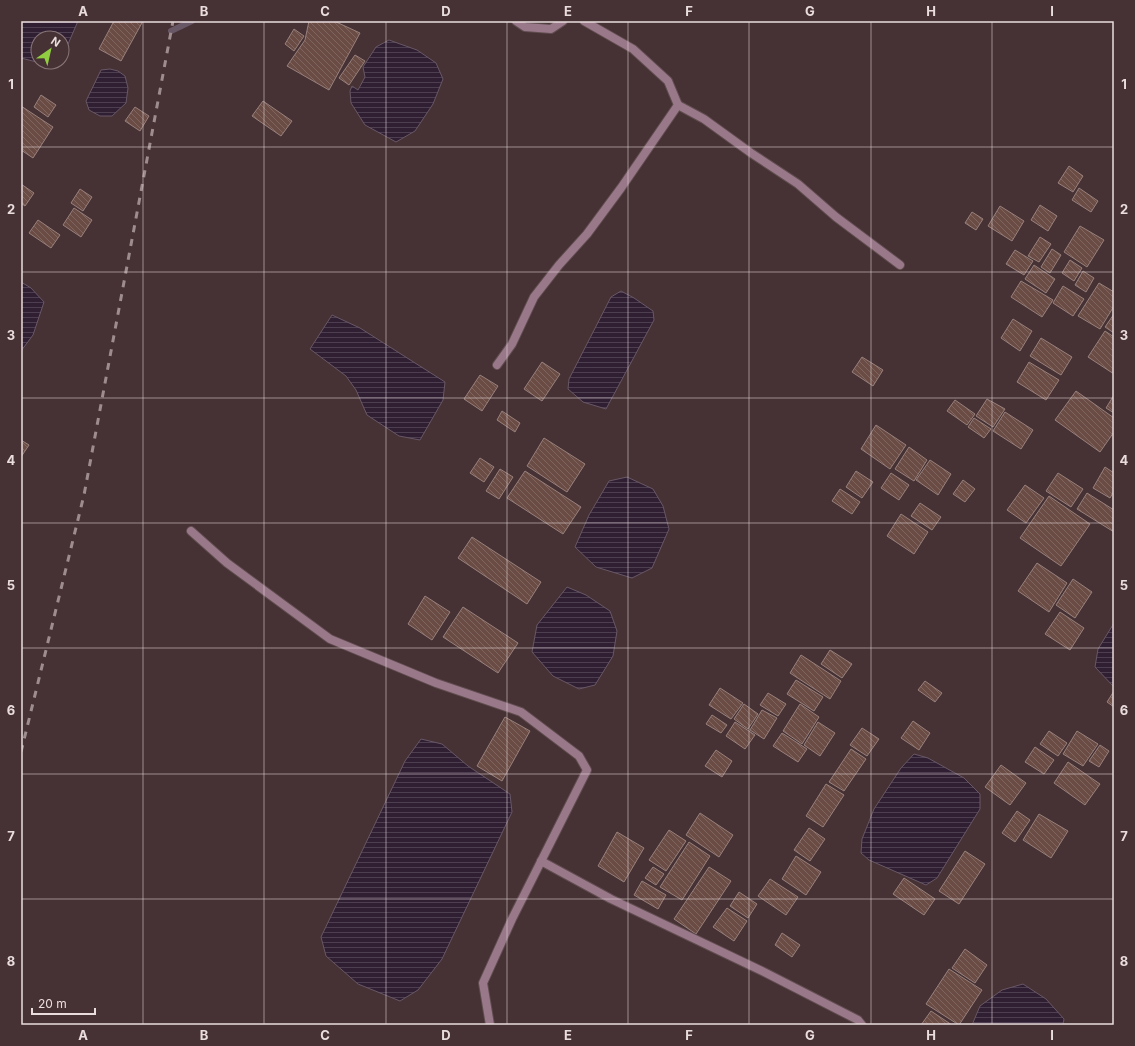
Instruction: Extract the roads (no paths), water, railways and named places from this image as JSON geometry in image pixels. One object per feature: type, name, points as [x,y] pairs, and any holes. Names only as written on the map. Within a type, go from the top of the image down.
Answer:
[{"type":"street","points":[[516,21],[525,28],[551,28],[562,21]]},
{"type":"street","points":[[584,21],[632,49],[668,81],[678,105],[704,119],[751,153],[798,184],[836,217],[900,265]]},
{"type":"street","points":[[497,365],[512,344],[534,297],[559,265],[592,228],[678,105]]},
{"type":"street","points":[[191,531],[227,563],[330,639],[436,683],[521,712],[578,756],[586,770],[512,919],[483,983],[490,1025]]},
{"type":"street","points":[[541,860],[611,899],[764,972],[858,1020],[862,1025]]},
{"type":"waterway","points":[[171,31],[192,21]]},
{"type":"railway","points":[[21,752],[84,495],[173,21]]}]
